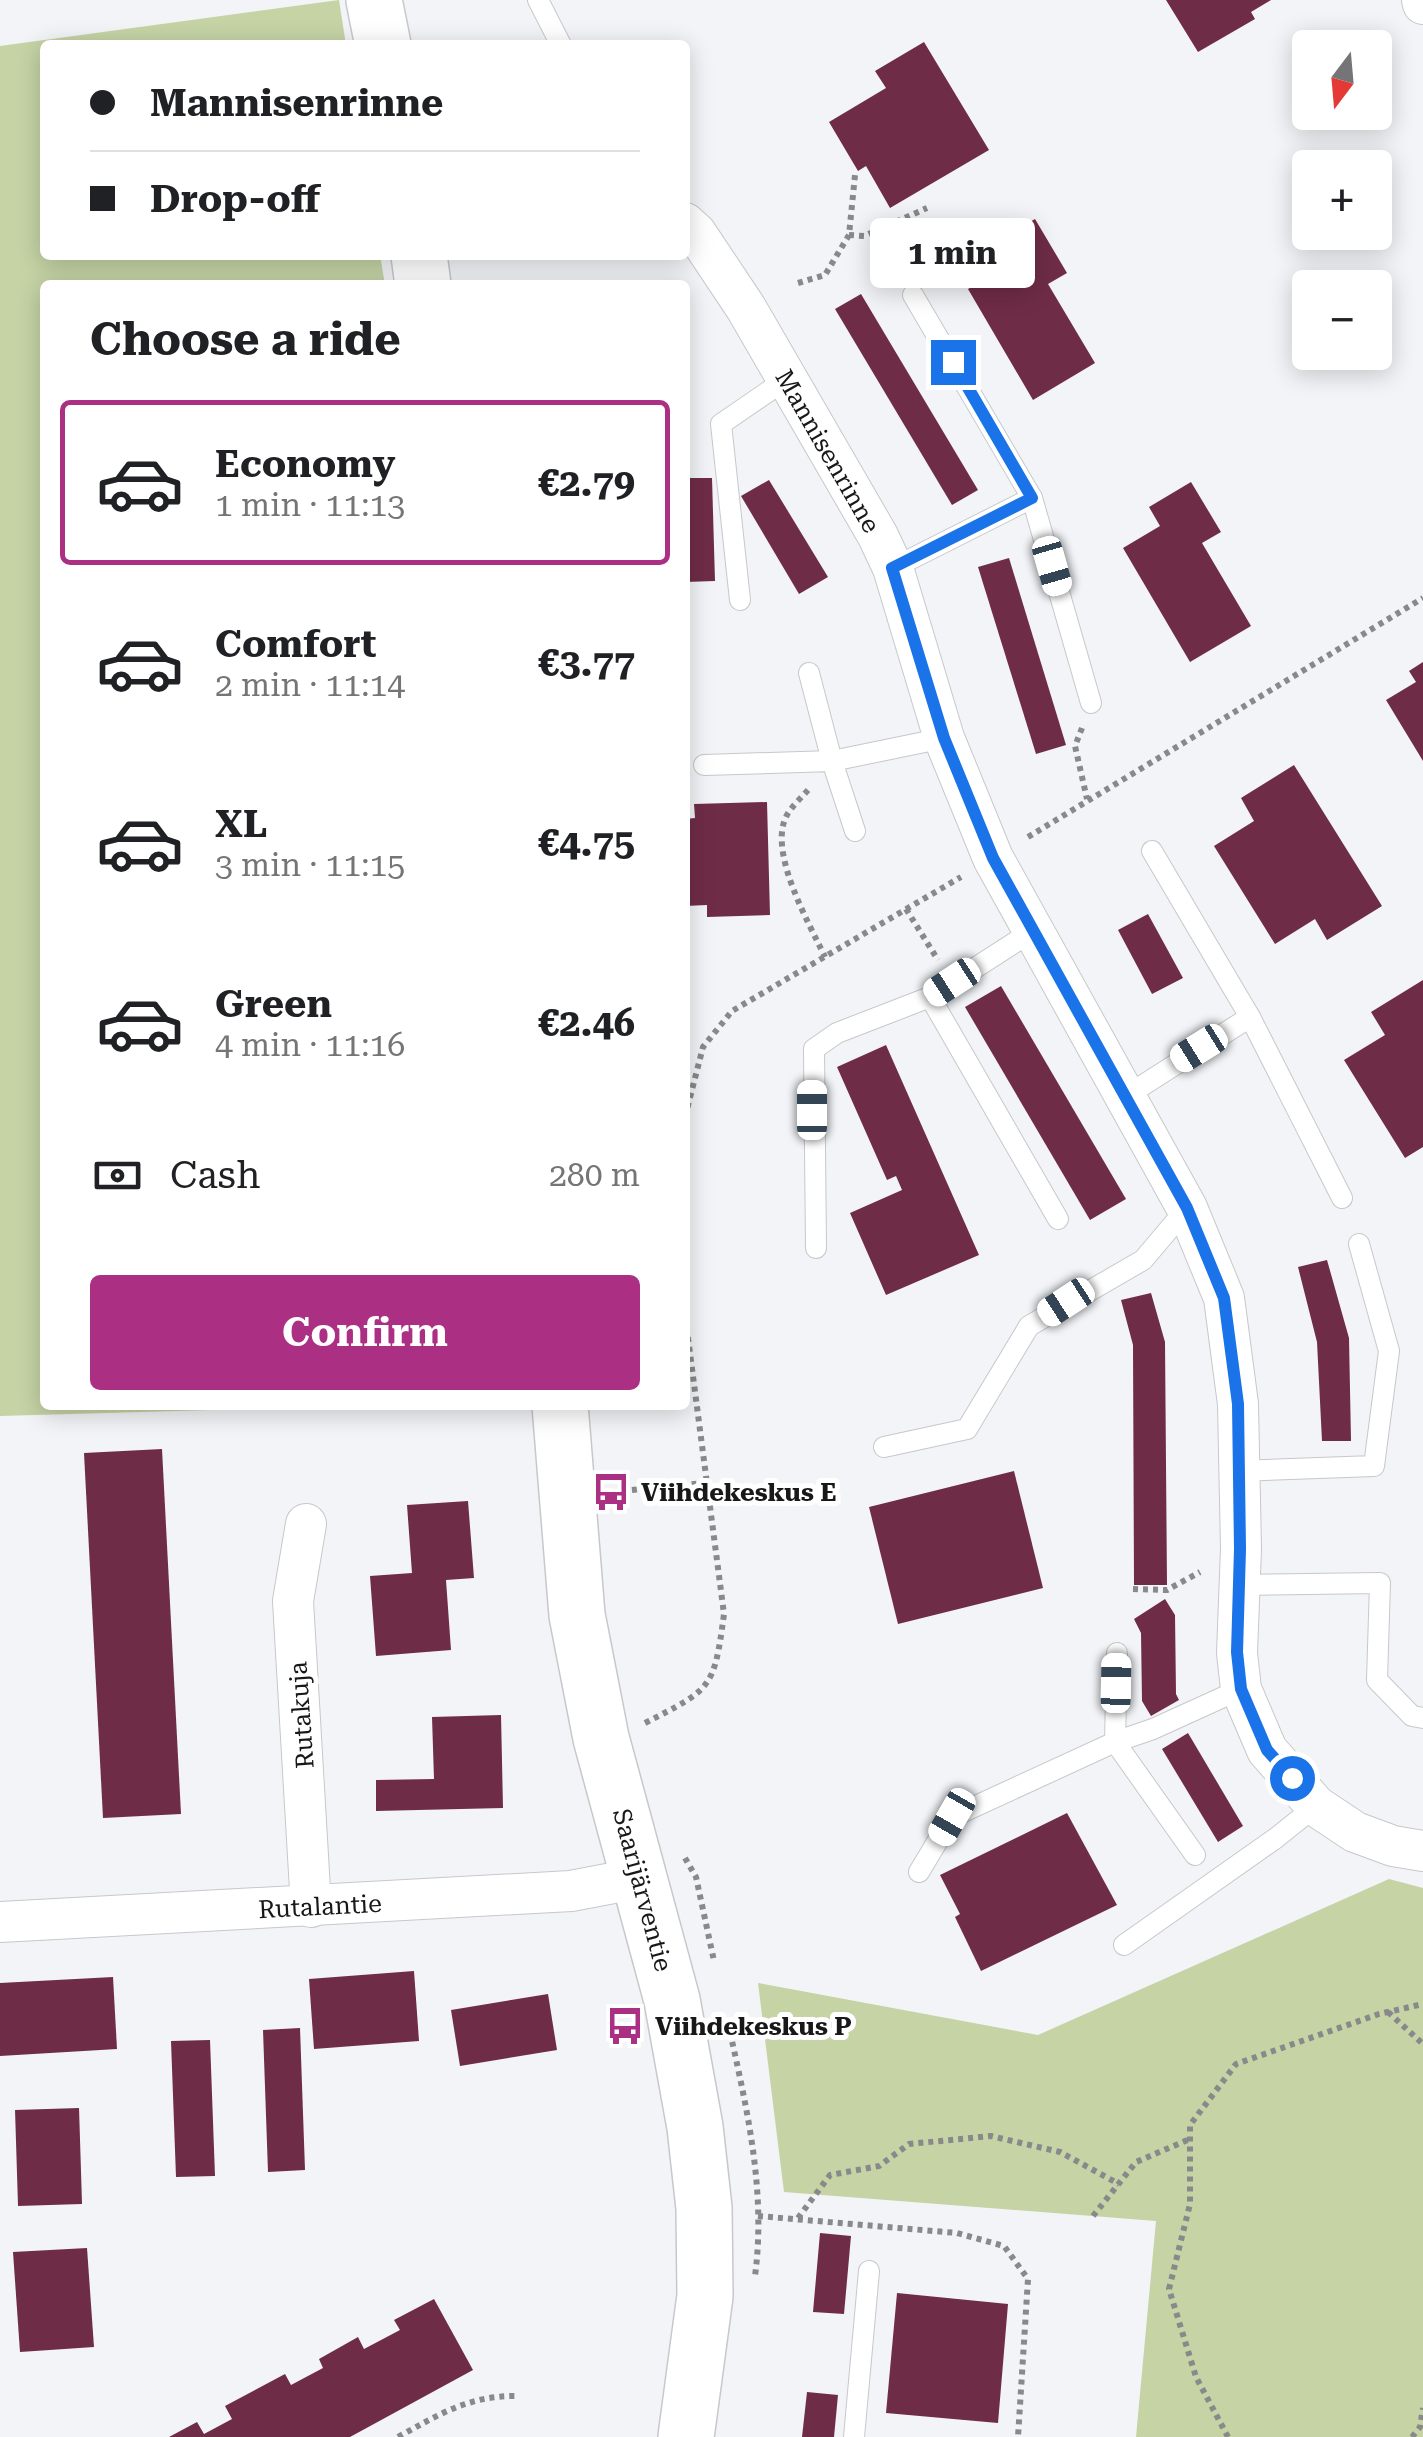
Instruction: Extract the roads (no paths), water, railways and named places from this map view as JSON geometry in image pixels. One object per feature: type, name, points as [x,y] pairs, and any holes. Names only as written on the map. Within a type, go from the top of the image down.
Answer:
[{"type":"main road","points":[[374,0],[382,40]]},
{"type":"main road","name":"Saarijärventie","points":[[560,1410],[577,1615],[601,1738],[672,2000],[695,2126],[704,2208],[705,2296],[686,2437]]},
{"type":"street","name":"Mannisenrinne","points":[[690,228],[788,378],[878,536],[892,568],[944,738],[993,858],[1187,1208],[1224,1298],[1238,1404],[1237,1652],[1241,1689],[1267,1750],[1316,1806],[1355,1832],[1393,1846],[1423,1850]]},
{"type":"street","name":"Rutakuja","points":[[306,1524],[293,1601],[312,1907]]},
{"type":"street","name":"Rutalantie","points":[[0,1922],[571,1890],[639,1878]]},
{"type":"lane","points":[[538,0],[558,40]]},
{"type":"lane","points":[[913,295],[1032,498],[1091,703]]},
{"type":"lane","points":[[740,600],[721,424],[788,378]]},
{"type":"lane","points":[[892,568],[1032,498]]},
{"type":"lane","points":[[808,673],[855,830]]},
{"type":"lane","points":[[704,765],[832,761],[944,738]]},
{"type":"lane","points":[[1152,851],[1250,1017],[1342,1198]]},
{"type":"lane","points":[[816,1248],[814,1049],[837,1033],[930,997],[1034,930]]},
{"type":"lane","points":[[930,997],[1058,1219]]},
{"type":"lane","points":[[1126,1096],[1250,1017]]},
{"type":"lane","points":[[884,1447],[967,1429],[1029,1326],[1143,1260],[1187,1208]]},
{"type":"lane","points":[[1239,1472],[1374,1466],[1389,1351],[1359,1244]]},
{"type":"lane","points":[[1239,1585],[1380,1583],[1377,1680],[1412,1716],[1423,1718]]},
{"type":"lane","points":[[1117,1654],[1115,1742],[1195,1856]]},
{"type":"lane","points":[[919,1872],[952,1817],[1241,1689]]},
{"type":"lane","points":[[1124,1945],[1316,1806]]},
{"type":"lane","points":[[854,2437],[869,2271]]},
{"type":"place","name":"Viihdekeskus E","points":[[611,1492]]},
{"type":"place","name":"Viihdekeskus P","points":[[625,2026]]}]
